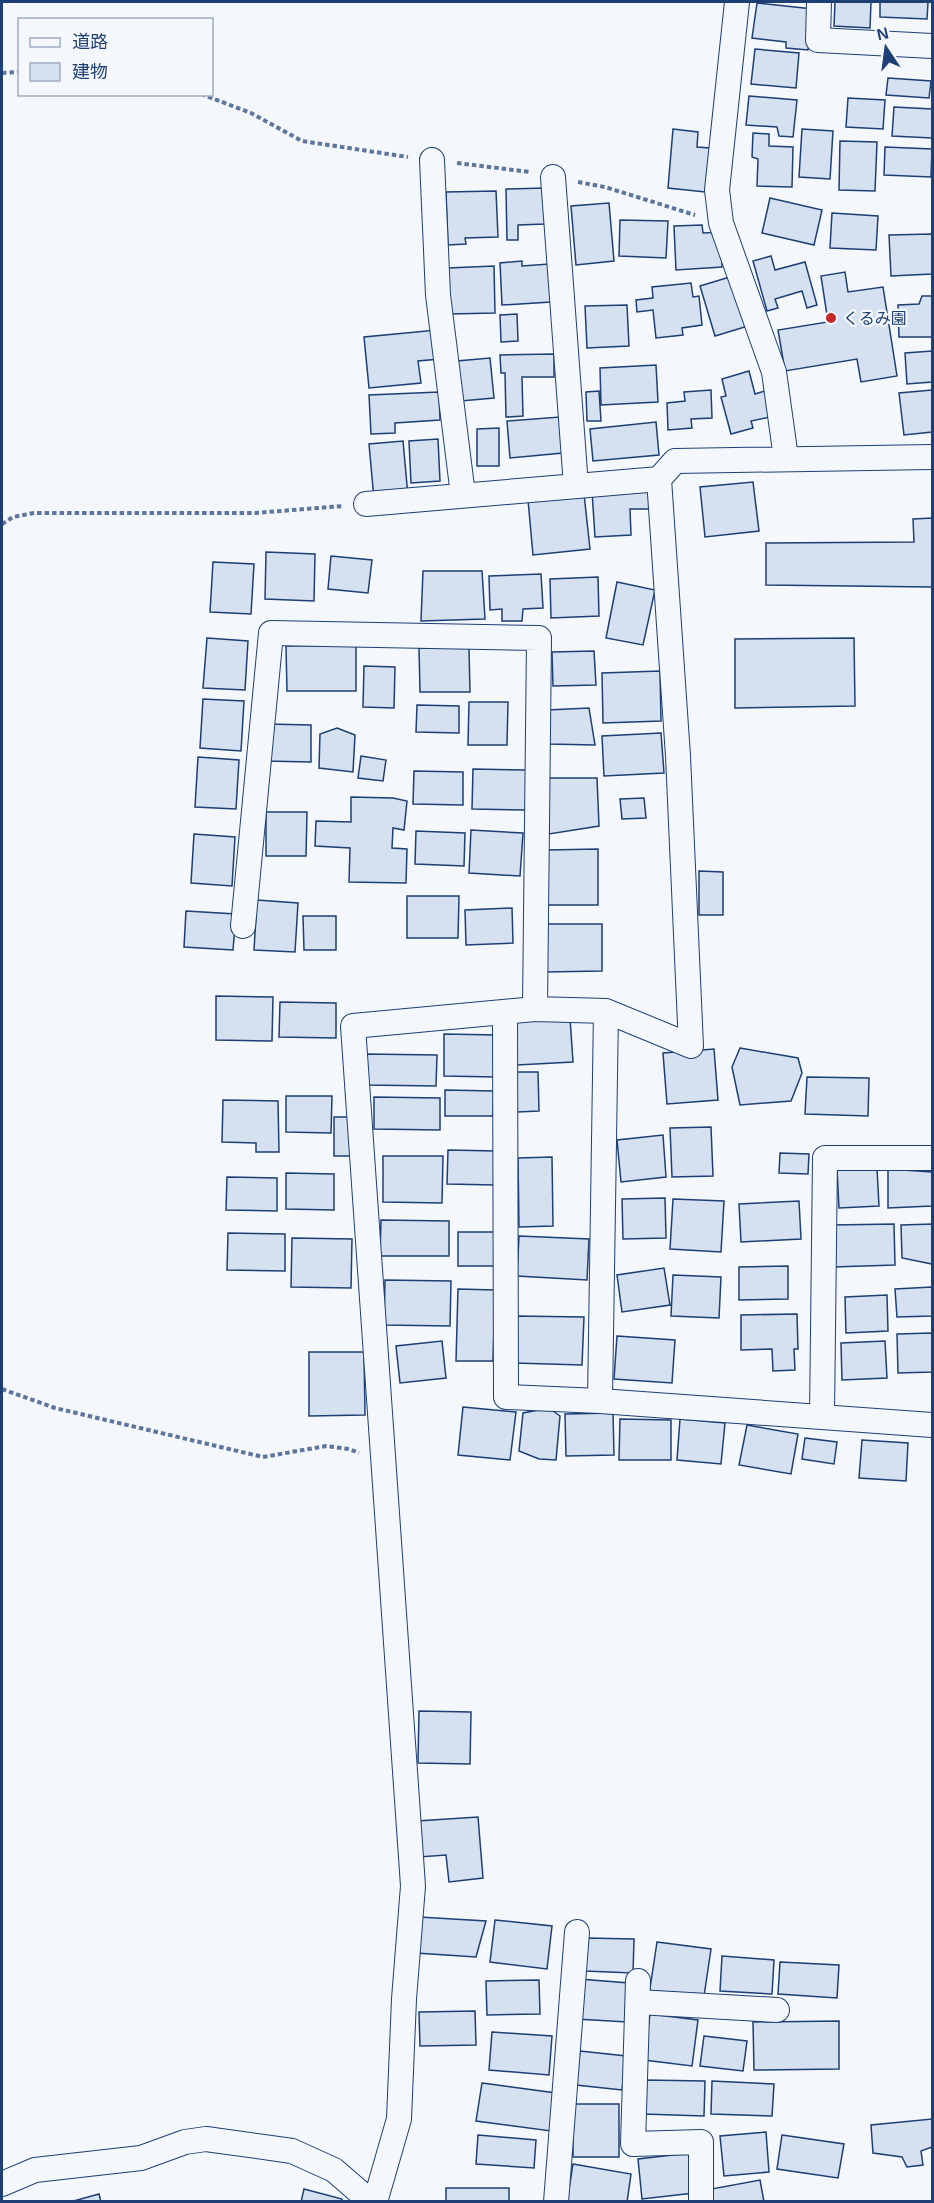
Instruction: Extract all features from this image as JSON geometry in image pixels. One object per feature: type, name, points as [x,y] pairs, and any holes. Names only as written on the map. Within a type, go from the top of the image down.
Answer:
[{"type":"street","points":[[737,2],[717,190],[721,223],[774,372],[786,458]]},
{"type":"street","points":[[819,2],[818,40],[933,46]]},
{"type":"street","points":[[432,160],[438,295],[463,495]]},
{"type":"street","points":[[553,177],[576,486]]},
{"type":"street","points":[[366,504],[659,479],[675,461],[933,457]]},
{"type":"street","points":[[2,2184],[35,2170],[141,2158],[185,2142],[206,2139],[292,2151],[334,2170],[373,2202],[399,2119],[413,1886],[353,1026],[536,1010],[606,1011],[691,1046],[678,756],[659,479]]},
{"type":"street","points":[[243,926],[271,633],[539,638],[536,1010]]},
{"type":"street","points":[[600,1401],[606,1011]]},
{"type":"street","points":[[505,1013],[506,1397],[600,1401],[933,1425]]},
{"type":"street","points":[[822,1416],[825,1158],[933,1158]]},
{"type":"street","points":[[556,2202],[577,1932]]},
{"type":"street","points":[[701,2202],[701,2142],[633,2144],[638,1992],[777,2010]]},
{"type":"path","points":[[2,73],[18,72]]},
{"type":"path","points":[[2,524],[13,517],[34,513],[255,513],[366,504]]},
{"type":"path","points":[[2,1389],[55,1408],[263,1457],[326,1446],[349,1449],[383,1463]]},
{"type":"building","points":[[835,2],[871,2],[870,28],[834,26]]},
{"type":"building","points":[[880,2],[928,2],[927,19],[880,17]]},
{"type":"building","points":[[757,3],[813,9],[808,50],[786,48],[786,42],[752,38]]},
{"type":"building","points":[[755,49],[799,53],[796,88],[751,84]]},
{"type":"building","points":[[888,78],[931,81],[929,98],[886,95]]},
{"type":"building","points":[[749,96],[797,100],[793,137],[779,136],[777,127],[746,125]]},
{"type":"building","points":[[848,98],[885,100],[883,129],[846,127]]},
{"type":"building","points":[[894,107],[932,109],[932,138],[892,136]]},
{"type":"building","points":[[673,129],[698,132],[697,147],[710,148],[705,192],[668,188]]},
{"type":"building","points":[[802,129],[833,131],[830,179],[799,177]]},
{"type":"building","points":[[753,133],[769,134],[769,146],[793,147],[792,187],[757,186],[758,159],[752,157]]},
{"type":"building","points":[[840,141],[877,142],[875,191],[839,190]]},
{"type":"building","points":[[885,147],[932,149],[931,177],[884,175]]},
{"type":"building","points":[[545,188],[545,224],[518,225],[518,240],[507,240],[506,189]]},
{"type":"building","points":[[496,191],[498,237],[465,238],[466,244],[448,245],[446,192]]},
{"type":"building","points":[[770,198],[822,210],[814,245],[762,233]]},
{"type":"building","points":[[609,203],[614,261],[576,265],[571,206]]},
{"type":"building","points":[[832,213],[878,216],[876,250],[830,248]]},
{"type":"building","points":[[620,220],[668,221],[666,258],[619,256]]},
{"type":"building","points":[[702,225],[703,233],[721,232],[722,267],[676,270],[674,226]]},
{"type":"building","points":[[932,234],[932,274],[891,276],[889,235]]},
{"type":"building","points":[[771,256],[775,270],[805,262],[817,305],[807,308],[802,291],[775,299],[778,308],[767,311],[753,261]]},
{"type":"building","points":[[522,261],[522,266],[549,264],[551,302],[502,305],[500,263]]},
{"type":"building","points":[[494,266],[495,313],[450,314],[448,268]]},
{"type":"building","points":[[845,272],[848,292],[883,287],[897,376],[861,382],[857,359],[785,371],[778,330],[828,322],[821,276]]},
{"type":"building","points":[[733,276],[748,326],[715,336],[700,286]]},
{"type":"building","points":[[691,283],[693,297],[699,296],[702,325],[682,328],[683,335],[656,338],[653,310],[637,312],[636,300],[653,298],[652,287]]},
{"type":"building","points":[[922,296],[932,296],[932,337],[899,337],[898,305],[919,304]]},
{"type":"building","points":[[627,305],[629,346],[587,348],[585,306]]},
{"type":"building","points":[[517,314],[518,341],[501,342],[500,315]]},
{"type":"building","points":[[437,330],[440,359],[418,361],[421,383],[369,388],[364,337]]},
{"type":"building","points":[[932,351],[932,382],[907,384],[905,353]]},
{"type":"building","points":[[554,354],[554,377],[522,377],[523,416],[506,417],[505,373],[501,373],[500,355]]},
{"type":"building","points":[[490,358],[494,398],[461,401],[457,361]]},
{"type":"building","points":[[656,365],[658,402],[601,405],[600,368]]},
{"type":"building","points":[[749,371],[755,394],[768,390],[775,416],[751,421],[753,428],[731,434],[721,397],[726,396],[722,379]]},
{"type":"building","points":[[711,390],[712,418],[691,419],[692,428],[668,430],[667,403],[685,401],[684,392]]},
{"type":"building","points":[[932,390],[932,432],[904,435],[899,393]]},
{"type":"building","points":[[599,391],[601,421],[587,421],[586,392]]},
{"type":"building","points":[[439,392],[440,420],[395,423],[395,433],[371,434],[369,395]]},
{"type":"building","points":[[560,417],[563,453],[510,458],[507,421]]},
{"type":"building","points":[[656,422],[659,455],[593,461],[590,429]]},
{"type":"building","points":[[499,428],[499,466],[477,466],[477,429]]},
{"type":"building","points":[[438,439],[440,481],[411,483],[409,441]]},
{"type":"building","points":[[403,441],[408,496],[374,499],[369,444]]},
{"type":"building","points":[[753,482],[759,531],[705,537],[700,487]]},
{"type":"building","points":[[655,489],[655,509],[630,509],[631,535],[595,537],[592,491]]},
{"type":"building","points":[[584,494],[590,549],[533,555],[528,500]]},
{"type":"building","points":[[932,518],[932,587],[766,585],[766,543],[914,542],[913,519]]},
{"type":"building","points":[[266,552],[315,554],[314,601],[265,599]]},
{"type":"building","points":[[331,556],[372,560],[368,593],[328,589]]},
{"type":"building","points":[[213,562],[254,564],[251,614],[210,612]]},
{"type":"building","points":[[423,571],[482,571],[485,619],[421,621]]},
{"type":"building","points":[[541,574],[543,608],[523,609],[522,621],[502,621],[502,609],[490,610],[489,576]]},
{"type":"building","points":[[598,577],[599,616],[551,618],[550,579]]},
{"type":"building","points":[[617,582],[655,590],[643,645],[606,638]]},
{"type":"building","points":[[207,638],[248,641],[245,690],[203,688]]},
{"type":"building","points":[[854,638],[855,706],[735,708],[735,639]]},
{"type":"building","points":[[356,645],[356,691],[287,691],[286,646]]},
{"type":"building","points":[[419,648],[469,648],[470,692],[420,692]]},
{"type":"building","points":[[594,651],[596,685],[553,686],[552,652]]},
{"type":"building","points":[[364,666],[395,667],[394,708],[363,707]]},
{"type":"building","points":[[660,671],[661,721],[603,723],[602,673]]},
{"type":"building","points":[[203,699],[244,701],[241,751],[200,748]]},
{"type":"building","points":[[469,702],[508,702],[507,745],[468,745]]},
{"type":"building","points":[[417,705],[459,706],[459,733],[416,732]]},
{"type":"building","points":[[589,708],[595,745],[548,744],[547,710]]},
{"type":"building","points":[[266,724],[311,725],[311,762],[265,761]]},
{"type":"building","points":[[337,728],[355,735],[353,772],[319,768],[320,734]]},
{"type":"building","points":[[661,733],[664,773],[604,776],[602,736]]},
{"type":"building","points":[[361,756],[386,760],[383,781],[358,778]]},
{"type":"building","points":[[198,757],[239,760],[236,809],[195,807]]},
{"type":"building","points":[[473,769],[527,770],[526,810],[472,809]]},
{"type":"building","points":[[414,771],[463,772],[463,805],[413,804]]},
{"type":"building","points":[[547,778],[597,778],[599,826],[549,834]]},
{"type":"building","points":[[351,797],[393,798],[407,801],[404,830],[393,828],[392,848],[407,849],[406,883],[349,882],[350,848],[315,846],[316,821],[351,822]]},
{"type":"building","points":[[644,798],[646,818],[622,819],[620,799]]},
{"type":"building","points":[[266,812],[307,812],[306,856],[266,856]]},
{"type":"building","points":[[471,830],[523,833],[520,876],[469,873]]},
{"type":"building","points":[[416,831],[465,833],[464,866],[415,864]]},
{"type":"building","points":[[194,834],[235,837],[232,886],[191,883]]},
{"type":"building","points":[[598,849],[598,905],[548,905],[547,850]]},
{"type":"building","points":[[699,871],[723,872],[723,915],[699,915]]},
{"type":"building","points":[[407,896],[459,896],[458,938],[407,938]]},
{"type":"building","points":[[257,900],[298,903],[295,952],[254,950]]},
{"type":"building","points":[[512,908],[513,943],[466,945],[465,910]]},
{"type":"building","points":[[186,911],[236,914],[233,950],[184,947]]},
{"type":"building","points":[[303,916],[336,916],[336,950],[304,950]]},
{"type":"building","points":[[546,924],[602,924],[602,971],[546,972]]},
{"type":"building","points":[[216,996],[273,997],[272,1041],[216,1040]]},
{"type":"building","points":[[280,1002],[336,1003],[336,1038],[279,1037]]},
{"type":"building","points":[[570,1018],[573,1062],[517,1065],[514,1021]]},
{"type":"building","points":[[444,1034],[497,1035],[496,1077],[444,1076]]},
{"type":"building","points":[[740,1048],[798,1058],[802,1073],[791,1101],[740,1105],[732,1067]]},
{"type":"building","points":[[714,1049],[718,1100],[667,1104],[663,1053]]},
{"type":"building","points":[[365,1054],[437,1055],[436,1086],[365,1085]]},
{"type":"building","points":[[516,1072],[538,1072],[539,1111],[517,1112]]},
{"type":"building","points":[[807,1077],[869,1078],[868,1116],[805,1114]]},
{"type":"building","points":[[445,1090],[494,1091],[493,1116],[445,1116]]},
{"type":"building","points":[[286,1096],[332,1096],[331,1133],[286,1132]]},
{"type":"building","points":[[374,1097],[440,1098],[440,1130],[374,1129]]},
{"type":"building","points":[[223,1100],[278,1101],[279,1152],[256,1152],[256,1143],[222,1142]]},
{"type":"building","points":[[334,1117],[355,1117],[354,1156],[334,1156]]},
{"type":"building","points":[[711,1127],[713,1176],[672,1177],[670,1128]]},
{"type":"building","points":[[663,1135],[666,1177],[621,1182],[617,1140]]},
{"type":"building","points":[[448,1150],[496,1151],[495,1185],[447,1184]]},
{"type":"building","points":[[780,1153],[809,1154],[808,1174],[779,1173]]},
{"type":"building","points":[[383,1156],[443,1156],[442,1203],[383,1202]]},
{"type":"building","points":[[552,1157],[553,1226],[519,1227],[518,1158]]},
{"type":"building","points":[[877,1168],[879,1206],[839,1208],[837,1169]]},
{"type":"building","points":[[888,1169],[932,1172],[932,1206],[888,1208]]},
{"type":"building","points":[[286,1173],[334,1174],[334,1210],[286,1209]]},
{"type":"building","points":[[227,1177],[277,1178],[277,1211],[226,1210]]},
{"type":"building","points":[[665,1198],[666,1238],[623,1239],[622,1199]]},
{"type":"building","points":[[673,1199],[724,1201],[721,1252],[670,1249]]},
{"type":"building","points":[[799,1201],[801,1239],[741,1242],[739,1204]]},
{"type":"building","points":[[381,1220],[449,1221],[449,1256],[380,1256]]},
{"type":"building","points":[[894,1224],[895,1265],[833,1267],[832,1225]]},
{"type":"building","points":[[932,1224],[932,1264],[902,1258],[901,1225]]},
{"type":"building","points":[[458,1232],[499,1232],[498,1266],[458,1266]]},
{"type":"building","points":[[228,1233],[285,1234],[285,1271],[227,1270]]},
{"type":"building","points":[[519,1236],[589,1239],[587,1280],[517,1276]]},
{"type":"building","points":[[292,1238],[352,1239],[351,1288],[291,1287]]},
{"type":"building","points":[[788,1266],[788,1299],[739,1300],[739,1267]]},
{"type":"building","points":[[664,1268],[670,1305],[622,1312],[617,1275]]},
{"type":"building","points":[[673,1275],[721,1277],[719,1318],[671,1316]]},
{"type":"building","points":[[385,1280],[451,1281],[450,1326],[384,1325]]},
{"type":"building","points":[[932,1287],[932,1316],[897,1317],[895,1289]]},
{"type":"building","points":[[458,1289],[495,1290],[493,1361],[456,1361]]},
{"type":"building","points":[[887,1295],[888,1331],[846,1333],[845,1297]]},
{"type":"building","points":[[797,1314],[798,1349],[794,1349],[795,1370],[773,1371],[772,1349],[741,1350],[741,1315]]},
{"type":"building","points":[[515,1316],[584,1317],[582,1365],[514,1363]]},
{"type":"building","points":[[932,1333],[932,1372],[898,1373],[897,1334]]},
{"type":"building","points":[[617,1336],[675,1340],[672,1383],[614,1379]]},
{"type":"building","points":[[442,1341],[446,1378],[400,1383],[396,1346]]},
{"type":"building","points":[[885,1341],[887,1378],[842,1380],[841,1343]]},
{"type":"building","points":[[309,1352],[364,1352],[365,1415],[309,1416]]},
{"type":"building","points":[[463,1407],[516,1412],[510,1460],[458,1455]]},
{"type":"building","points":[[549,1408],[560,1416],[556,1460],[539,1459],[519,1451],[523,1413]]},
{"type":"building","points":[[613,1413],[614,1455],[566,1456],[565,1414]]},
{"type":"building","points":[[620,1419],[671,1420],[671,1460],[619,1460]]},
{"type":"building","points":[[680,1419],[725,1423],[721,1464],[677,1460]]},
{"type":"building","points":[[747,1425],[798,1434],[791,1474],[739,1465]]},
{"type":"building","points":[[805,1438],[837,1442],[834,1464],[802,1459]]},
{"type":"building","points":[[862,1440],[908,1443],[906,1481],[859,1478]]},
{"type":"building","points":[[419,1711],[471,1712],[470,1764],[418,1763]]},
{"type":"building","points":[[478,1817],[483,1878],[449,1882],[446,1855],[419,1857],[417,1821]]},
{"type":"building","points":[[419,1917],[486,1921],[476,1957],[416,1953]]},
{"type":"building","points":[[495,1920],[552,1926],[547,1969],[490,1962]]},
{"type":"building","points":[[586,1938],[634,1939],[633,1973],[585,1971]]},
{"type":"building","points":[[657,1942],[711,1949],[703,2003],[649,1995]]},
{"type":"building","points":[[722,1956],[774,1960],[772,1994],[720,1991]]},
{"type":"building","points":[[780,1962],[839,1965],[837,1998],[778,1994]]},
{"type":"building","points":[[579,1979],[629,1983],[627,2022],[576,2019]]},
{"type":"building","points":[[539,1980],[540,2014],[487,2015],[486,1981]]},
{"type":"building","points":[[475,2011],[476,2045],[420,2046],[419,2012]]},
{"type":"building","points":[[650,2014],[698,2020],[692,2066],[644,2060]]},
{"type":"building","points":[[839,2021],[839,2069],[754,2070],[753,2022]]},
{"type":"building","points":[[492,2032],[552,2036],[549,2075],[489,2070]]},
{"type":"building","points":[[704,2036],[747,2041],[743,2071],[700,2066]]},
{"type":"building","points":[[580,2051],[626,2056],[622,2090],[576,2085]]},
{"type":"building","points":[[644,2080],[705,2081],[704,2116],[643,2114]]},
{"type":"building","points":[[712,2081],[774,2084],[772,2116],[711,2114]]},
{"type":"building","points":[[482,2083],[556,2093],[551,2131],[476,2121]]},
{"type":"building","points":[[573,2104],[619,2104],[619,2157],[573,2157]]},
{"type":"building","points":[[932,2119],[932,2147],[921,2151],[923,2165],[907,2167],[902,2157],[873,2153],[871,2125]]},
{"type":"building","points":[[766,2132],[769,2172],[724,2176],[720,2136]]},
{"type":"building","points":[[478,2135],[536,2140],[534,2168],[476,2164]]},
{"type":"building","points":[[782,2135],[844,2144],[838,2178],[777,2169]]},
{"type":"building","points":[[690,2153],[694,2193],[642,2199],[638,2159]]},
{"type":"building","points":[[573,2164],[631,2174],[627,2202],[567,2202]]},
{"type":"building","points":[[760,2180],[764,2202],[708,2202],[706,2190]]},
{"type":"building","points":[[446,2188],[509,2188],[509,2202],[446,2202]]},
{"type":"building","points":[[304,2189],[342,2199],[342,2202],[301,2202]]},
{"type":"building","points":[[99,2194],[101,2202],[70,2202]]},
{"type":"place","name":"くるみ園","points":[[831,318]]}]
